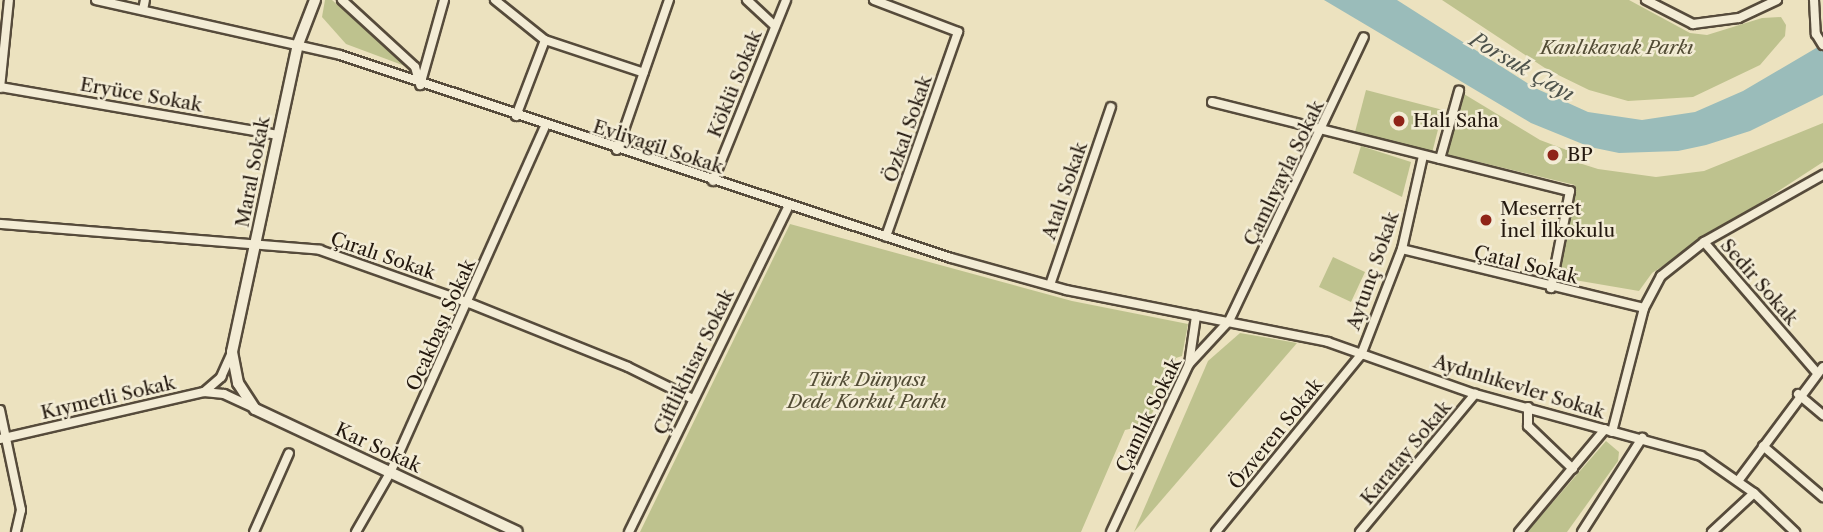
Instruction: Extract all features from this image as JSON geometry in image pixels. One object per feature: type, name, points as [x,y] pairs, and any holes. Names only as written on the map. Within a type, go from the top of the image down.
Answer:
[{"type":"street","points":[[0,87],[9,0]]},
{"type":"street","name":"Evliyagil Sokak","points":[[96,0],[298,44],[886,237],[1050,285],[1211,319]]},
{"type":"street","points":[[143,10],[145,0]]},
{"type":"street","name":"Maral Sokak","points":[[232,352],[298,44],[315,0]]},
{"type":"street","points":[[342,0],[415,67],[420,85]]},
{"type":"street","points":[[420,85],[444,0]]},
{"type":"street","points":[[495,0],[545,40],[644,73]]},
{"type":"street","points":[[617,150],[669,0]]},
{"type":"street","points":[[747,0],[775,26]]},
{"type":"street","name":"Köklü Sokak","points":[[713,181],[786,0]]},
{"type":"street","name":"Özkal Sokak","points":[[874,0],[958,32],[886,237]]},
{"type":"street","points":[[1646,0],[1693,24],[1739,18],[1777,0]]},
{"type":"street","points":[[1814,0],[1816,34],[1823,46]]},
{"type":"street","name":"Çamlıyayla Sokak","points":[[1229,321],[1322,132],[1364,37]]},
{"type":"street","points":[[516,116],[545,40]]},
{"type":"street","name":"Eryüce Sokak","points":[[0,87],[277,135]]},
{"type":"street","points":[[1440,159],[1459,91]]},
{"type":"street","points":[[1212,102],[1322,132],[1570,191],[1551,288]]},
{"type":"street","name":"Atalı Sokak","points":[[1050,285],[1111,107]]},
{"type":"street","name":"Ocakbaşı Sokak","points":[[356,532],[390,473],[469,303],[545,126]]},
{"type":"street","name":"Aytunç Sokak","points":[[1361,355],[1402,249],[1423,156]]},
{"type":"street","points":[[1519,532],[1609,430],[1644,308],[1661,276],[1704,242],[1823,175]]},
{"type":"street","name":"Çiftlikhisar Sokak","points":[[629,532],[788,207]]},
{"type":"street","name":"Çıralı Sokak","points":[[0,224],[320,250],[469,303],[628,367],[693,399]]},
{"type":"street","name":"Sedir Sokak","points":[[1704,242],[1820,370]]},
{"type":"street","name":"Çatal Sokak","points":[[1402,249],[1551,288],[1644,308]]},
{"type":"street","points":[[1189,364],[1196,316]]},
{"type":"street","name":"Aydınlıkevler Sokak","points":[[1211,319],[1328,342],[1475,394],[1701,456],[1738,481],[1795,532]]},
{"type":"street","name":"Çamlık Sokak","points":[[1111,532],[1189,364],[1229,321]]},
{"type":"street","points":[[204,392],[221,377],[232,352]]},
{"type":"street","points":[[232,352],[238,383],[255,409]]},
{"type":"street","name":"Özveren Sokak","points":[[1216,532],[1361,355]]},
{"type":"street","points":[[1738,481],[1798,394],[1820,370]]},
{"type":"street","name":"Kıymetli Sokak","points":[[4,438],[204,392],[224,394]]},
{"type":"street","name":"Kar Sokak","points":[[224,394],[515,532]]},
{"type":"street","name":"Karatay Sokak","points":[[1360,532],[1475,394]]},
{"type":"street","points":[[1798,394],[1823,415]]},
{"type":"street","points":[[1528,407],[1528,426],[1573,469]]},
{"type":"street","points":[[0,410],[4,438],[22,510],[16,532]]},
{"type":"street","points":[[1581,532],[1642,438]]},
{"type":"street","points":[[1763,446],[1823,497]]},
{"type":"street","points":[[254,532],[289,453]]},
{"type":"street","points":[[1712,532],[1754,494]]},
{"type":"green space","points":[[325,0],[332,0],[405,66],[346,44],[322,17]]},
{"type":"green space","name":"Kanlıkavak Parkı","points":[[1442,0],[1629,0],[1690,33],[1707,35],[1762,18],[1781,17],[1786,25],[1785,36],[1760,65],[1693,97],[1628,101],[1589,90],[1548,70]]},
{"type":"green space","name":"Halı Saha","points":[[1366,90],[1443,110],[1432,153],[1355,132]]},
{"type":"green space","points":[[1459,91],[1540,140],[1580,155],[1579,163],[1598,169],[1656,177],[1704,171],[1823,123],[1823,162],[1652,273],[1639,291],[1557,277],[1575,185],[1441,153]]},
{"type":"green space","points":[[1361,146],[1411,162],[1402,197],[1353,173]]},
{"type":"green space","name":"Türk Dünyası Dede Korkut Parkı","points":[[790,224],[1072,301],[1188,324],[1182,356],[1176,358],[1147,425],[1125,430],[1081,532],[640,532]]},
{"type":"green space","points":[[1333,257],[1365,272],[1351,302],[1319,287]]},
{"type":"green space","points":[[1240,333],[1297,343],[1134,532],[1208,361]]},
{"type":"green space","points":[[1606,441],[1619,452],[1618,461],[1567,532],[1527,532]]},
{"type":"water","name":"Porsuk Çayı","points":[[1324,0],[1397,0],[1535,88],[1588,112],[1642,120],[1695,112],[1743,91],[1823,44],[1823,95],[1750,131],[1706,145],[1678,151],[1619,153],[1590,147],[1531,123]]},
{"type":"place","name":"Halı Saha","points":[[1399,121]]},
{"type":"place","name":"BP","points":[[1553,155]]},
{"type":"place","name":"Meserret İnel İlkokulu","points":[[1486,220]]}]
